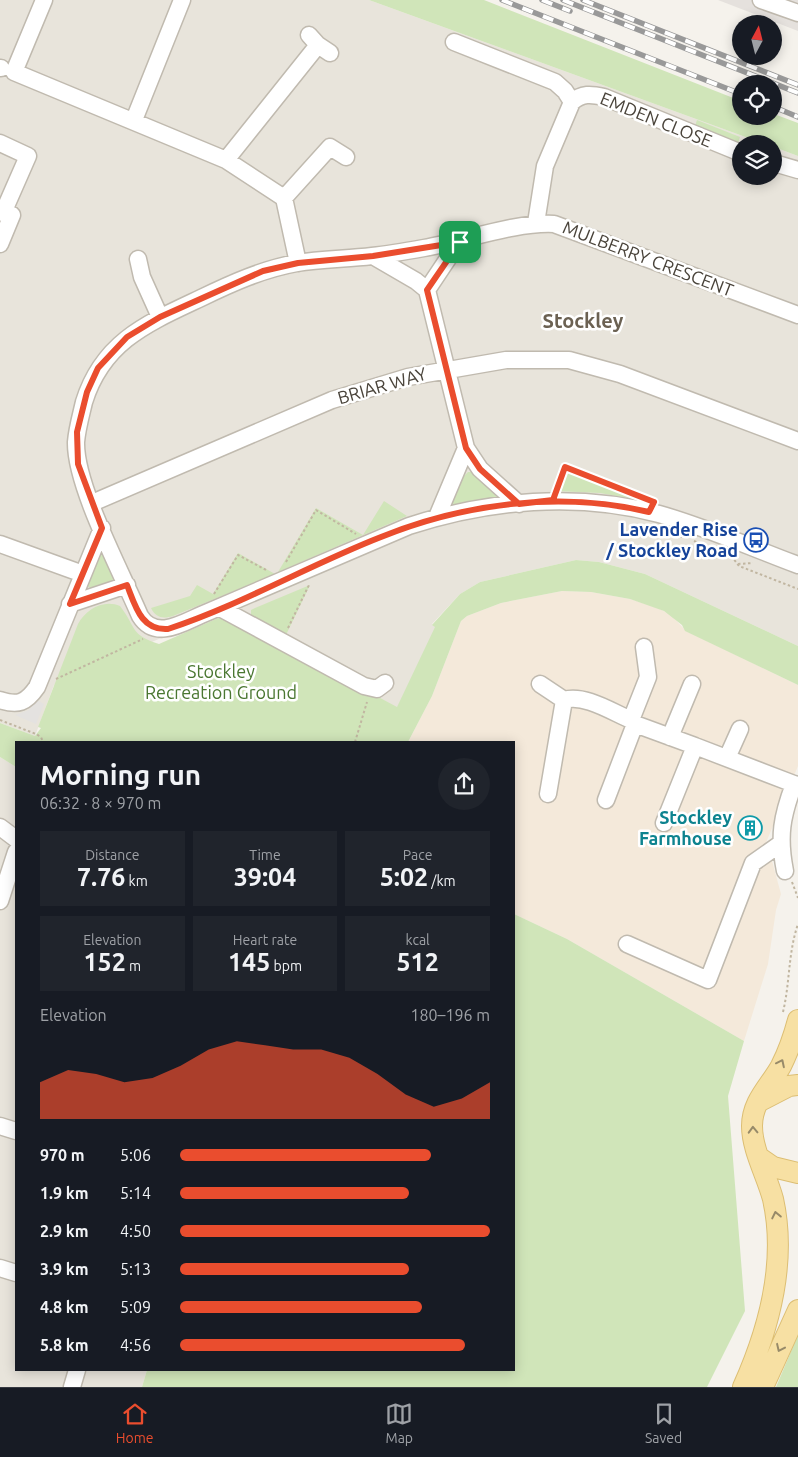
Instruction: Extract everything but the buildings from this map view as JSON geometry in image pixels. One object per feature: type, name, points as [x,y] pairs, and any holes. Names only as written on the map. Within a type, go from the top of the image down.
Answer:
[{"type":"main road","points":[[743,1387],[767,1325],[777,1264],[778,1224],[760,1158],[755,1147],[752,1126],[758,1102],[780,1066],[790,1018]]},
{"type":"main road","points":[[758,1102],[780,1090],[798,1085]]},
{"type":"main road","points":[[760,1158],[773,1167],[798,1173]]},
{"type":"main road","points":[[762,1387],[798,1310]]},
{"type":"street","points":[[44,0],[14,72],[134,120],[226,160],[284,198],[298,263]]},
{"type":"street","points":[[134,120],[182,0]]},
{"type":"street","points":[[761,0],[798,13]]},
{"type":"street","points":[[454,42],[555,82],[565,91],[572,102],[544,166],[536,223]]},
{"type":"street","points":[[226,160],[319,44]]},
{"type":"street","name":"EMDEN CLOSE","points":[[572,102],[578,96],[584,95],[604,97],[732,149]]},
{"type":"street","points":[[0,143],[28,156],[1,212],[12,215],[0,244]]},
{"type":"street","points":[[284,198],[330,147],[346,157]]},
{"type":"street","points":[[782,165],[798,170]]},
{"type":"street","name":"MULBERRY CRESCENT","points":[[163,629],[143,621],[92,504],[76,454],[77,432],[87,392],[98,368],[117,346],[136,330],[160,317],[263,271],[298,263],[373,256],[460,242],[536,223],[554,224],[798,315]]},
{"type":"street","points":[[427,290],[460,242]]},
{"type":"street","points":[[373,256],[416,281],[427,290],[466,448],[480,469],[519,504]]},
{"type":"street","points":[[138,258],[142,277],[160,317]]},
{"type":"street","name":"BRIAR WAY","points":[[92,504],[332,400],[408,377],[506,360],[569,360],[620,374],[798,441]]},
{"type":"street","points":[[437,517],[466,448]]},
{"type":"street","points":[[163,629],[220,608],[364,544],[437,517],[553,500],[598,502],[649,512],[798,564]]},
{"type":"street","points":[[6,702],[25,701],[37,687],[102,528]]},
{"type":"street","points":[[0,544],[82,574]]},
{"type":"street","points":[[70,604],[127,585]]},
{"type":"street","points":[[220,608],[281,641],[378,686]]},
{"type":"street","points":[[606,800],[648,677],[644,647]]},
{"type":"street","points":[[540,684],[564,700],[573,698],[585,700],[670,737],[796,784],[782,821],[780,844],[785,871]]},
{"type":"street","points":[[670,737],[692,684]]},
{"type":"street","points":[[548,794],[564,700]]},
{"type":"street","points":[[727,758],[740,729]]},
{"type":"street","points":[[664,823],[695,746]]},
{"type":"street","points":[[0,827],[15,838]]},
{"type":"street","points":[[627,944],[708,980],[753,863],[780,844]]},
{"type":"street","points":[[0,901],[15,855]]},
{"type":"street","points":[[0,1126],[15,1131]]},
{"type":"street","points":[[0,1268],[15,1273]]},
{"type":"street","points":[[72,1387],[77,1371]]},
{"type":"path","points":[[553,500],[565,467],[627,492]]},
{"type":"path","points":[[280,582],[280,571],[316,510],[360,536],[364,544]]},
{"type":"path","points":[[649,512],[645,526],[691,540],[732,557],[739,566],[798,590]]},
{"type":"path","points":[[201,616],[238,555],[273,574],[280,582]]},
{"type":"path","points":[[281,641],[309,584],[318,580],[313,568]]},
{"type":"path","points":[[37,687],[163,629]]},
{"type":"path","points":[[355,741],[378,686]]},
{"type":"path","points":[[0,720],[36,734],[41,737],[43,741]]},
{"type":"path","points":[[790,1018],[788,994],[790,956],[798,924]]},
{"type":"shaded area","points":[[0,0],[369,0],[740,135],[732,135],[732,185],[782,185],[782,150],[798,156],[798,646],[645,574],[599,562],[576,560],[480,582],[460,594],[432,624],[436,627],[397,708],[220,612],[54,685],[35,736],[0,723]]},
{"type":"shaded area","points":[[718,0],[798,0],[798,31],[782,25],[782,15],[757,15]]},
{"type":"shaded area","points":[[562,591],[591,592],[630,599],[658,608],[671,615],[686,631],[798,685],[798,766],[765,845],[772,861],[781,894],[776,910],[768,964],[744,1041],[567,939],[515,914],[515,741],[409,741],[432,696],[461,621],[467,616],[501,603]]},
{"type":"shaded area","points":[[37,700],[44,704],[36,724],[15,715],[29,710]]},
{"type":"shaded area","points":[[0,757],[15,766],[15,1371],[147,1371],[142,1387],[0,1387]]},
{"type":"green space","points":[[369,0],[484,0],[732,97],[732,125],[782,125],[782,117],[798,123],[798,156],[782,150],[782,135],[740,135]]},
{"type":"green space","points":[[697,120],[735,135],[732,135],[732,144],[694,129]]},
{"type":"green space","points":[[565,466],[654,500],[651,502],[600,493],[555,491]]},
{"type":"green space","points":[[468,472],[472,472],[498,498],[453,506],[451,502],[462,478]]},
{"type":"green space","points":[[384,501],[407,516],[278,572],[316,508],[363,535]]},
{"type":"green space","points":[[238,553],[275,574],[173,616],[160,617],[155,614],[151,608],[190,596],[197,585],[213,594]]},
{"type":"green space","points":[[100,554],[105,556],[114,579],[111,583],[92,589],[87,586]]},
{"type":"green space","name":"Stockley Recreation Ground","points":[[576,560],[599,562],[645,574],[798,646],[798,685],[685,631],[682,625],[664,611],[630,599],[591,592],[562,591],[501,603],[467,616],[461,621],[432,696],[409,741],[15,741],[15,766],[0,757],[0,723],[35,736],[41,728],[38,727],[78,624],[86,614],[96,607],[108,604],[120,606],[138,633],[159,644],[225,615],[397,707],[435,627],[432,625],[460,594],[480,582]]},
{"type":"green space","points":[[310,585],[285,637],[251,618],[251,610]]},
{"type":"green space","points":[[515,914],[567,939],[744,1041],[728,1096],[745,1311],[707,1387],[142,1387],[147,1371],[515,1371]]},
{"type":"green space","points":[[798,1335],[798,1387],[776,1387]]},
{"type":"railway","points":[[502,0],[732,90]]},
{"type":"railway","points":[[542,0],[570,11]]},
{"type":"railway","points":[[563,0],[798,93]]},
{"type":"railway","points":[[583,0],[798,85]]},
{"type":"railway","points":[[782,110],[798,117]]},
{"type":"place","name":"Lavender Rise / Stockley Road","points":[[756,540]]},
{"type":"place","name":"Stockley Farmhouse","points":[[750,828]]},
{"type":"district","name":"Stockley","points":[[583,321]]},
{"type":"route","points":[[460,242],[373,256],[298,263],[263,271],[148,323],[136,330],[117,346],[98,368],[91,382],[81,412],[77,432],[76,454],[78,464],[102,528],[70,604],[127,585],[143,621],[159,629],[168,629],[380,537],[437,517],[553,500],[598,502],[649,512],[654,502],[565,467],[553,500],[519,504],[480,469],[466,448],[427,290],[460,242]]}]
